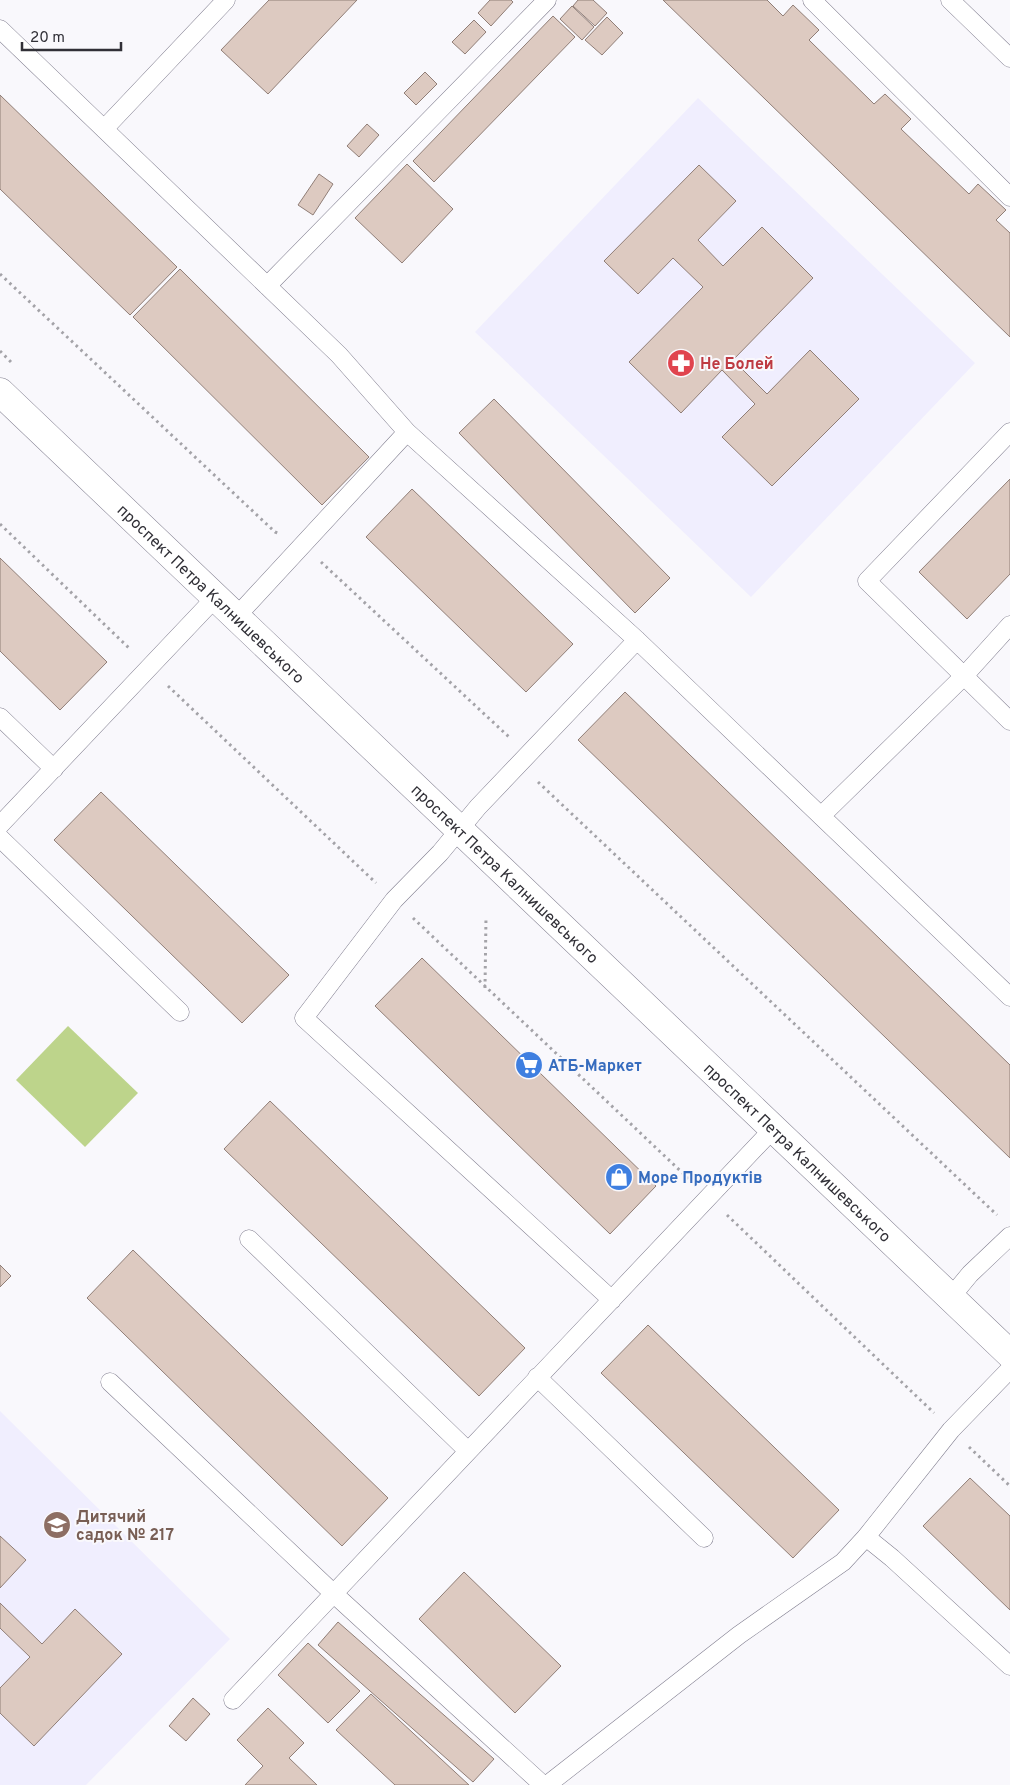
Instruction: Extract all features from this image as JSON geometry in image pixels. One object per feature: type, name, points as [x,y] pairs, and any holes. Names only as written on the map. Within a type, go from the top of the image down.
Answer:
[{"type":"street","name":"проспект Петра Калнишевського","points":[[0,392],[1010,1354]]},
{"type":"lane","points":[[104,129],[226,0]]},
{"type":"lane","points":[[268,286],[547,0]]},
{"type":"lane","points":[[812,0],[1010,197]]},
{"type":"lane","points":[[950,0],[1010,58]]},
{"type":"lane","points":[[0,29],[339,355],[407,432],[637,640],[1010,997]]},
{"type":"lane","points":[[236,617],[407,432]]},
{"type":"lane","points":[[1010,432],[867,581],[1010,721]]},
{"type":"lane","points":[[0,825],[216,598]]},
{"type":"lane","points":[[821,816],[964,676],[1010,625]]},
{"type":"lane","points":[[612,1300],[304,1018],[394,900],[478,807],[637,640]]},
{"type":"lane","points":[[0,717],[54,768]]},
{"type":"lane","points":[[0,838],[180,1012]]},
{"type":"lane","points":[[233,1700],[773,1129]]},
{"type":"lane","points":[[951,1297],[1006,1229]]},
{"type":"lane","points":[[249,1239],[468,1451]]},
{"type":"lane","points":[[547,1785],[739,1635],[843,1562],[866,1538],[951,1430],[1010,1368]]},
{"type":"lane","points":[[537,1377],[704,1538]]},
{"type":"lane","points":[[110,1382],[333,1593],[543,1785]]},
{"type":"lane","points":[[866,1538],[892,1558],[1010,1666]]},
{"type":"path","points":[[0,274],[276,532],[303,545],[528,754]]},
{"type":"path","points":[[0,524],[149,668],[1010,1486]]},
{"type":"path","points":[[535,779],[1006,1229]]},
{"type":"path","points":[[485,988],[486,917]]},
{"type":"shaded area","points":[[698,98],[975,363],[751,597],[475,332]]},
{"type":"shaded area","name":"Дитячий садок № 217","points":[[0,1411],[230,1639],[86,1785],[0,1785]]},
{"type":"green space","points":[[68,1026],[138,1093],[85,1147],[16,1080]]},
{"type":"building","points":[[269,0],[357,0],[268,94],[221,50]]},
{"type":"building","points":[[490,0],[511,0],[513,2],[491,26],[478,13]]},
{"type":"building","points":[[578,0],[593,0],[607,13],[595,26],[573,6]]},
{"type":"building","points":[[663,0],[767,0],[783,16],[793,5],[819,30],[809,40],[874,104],[885,94],[911,119],[901,129],[969,194],[978,184],[1006,210],[996,220],[1010,233],[1010,337]]},
{"type":"building","points":[[572,6],[594,27],[582,40],[560,19]]},
{"type":"building","points":[[553,16],[575,37],[434,182],[413,161]]},
{"type":"building","points":[[607,17],[623,33],[602,55],[585,40]]},
{"type":"building","points":[[474,20],[486,32],[465,54],[452,42]]},
{"type":"building","points":[[425,72],[437,84],[416,105],[404,93]]},
{"type":"building","points":[[0,95],[177,267],[130,315],[0,189]]},
{"type":"building","points":[[367,124],[379,135],[359,157],[347,146]]},
{"type":"building","points":[[407,164],[453,209],[402,263],[355,218]]},
{"type":"building","points":[[699,165],[736,201],[698,240],[723,266],[762,227],[813,278],[733,360],[767,394],[810,350],[859,399],[772,486],[722,437],[755,404],[722,370],[681,413],[629,362],[703,287],[673,258],[638,294],[604,261]]},
{"type":"building","points":[[319,174],[333,184],[313,215],[298,205]]},
{"type":"building","points":[[180,269],[369,457],[322,505],[133,317]]},
{"type":"building","points":[[494,399],[670,578],[635,613],[459,433]]},
{"type":"building","points":[[1010,479],[1010,574],[967,619],[919,572]]},
{"type":"building","points":[[412,489],[573,644],[526,692],[366,537]]},
{"type":"building","points":[[0,558],[107,662],[60,710],[0,651]]},
{"type":"building","points":[[625,692],[1010,1065],[1010,1158],[578,740]]},
{"type":"building","points":[[101,792],[289,975],[242,1023],[54,840]]},
{"type":"building","points":[[422,958],[656,1186],[610,1234],[375,1006]]},
{"type":"building","points":[[270,1101],[525,1348],[479,1396],[224,1149]]},
{"type":"building","points":[[133,1250],[388,1498],[342,1546],[87,1298]]},
{"type":"building","points":[[0,1265],[11,1276],[0,1287]]},
{"type":"building","points":[[648,1325],[839,1510],[793,1558],[601,1373]]},
{"type":"building","points":[[970,1478],[1010,1516],[1010,1610],[923,1526]]},
{"type":"building","points":[[0,1536],[26,1560],[0,1588]]},
{"type":"building","points":[[464,1572],[561,1666],[515,1713],[419,1619]]},
{"type":"building","points":[[0,1603],[42,1644],[75,1609],[122,1654],[34,1746],[0,1713],[0,1688],[30,1657],[0,1628]]},
{"type":"building","points":[[338,1622],[494,1759],[473,1782],[318,1645]]},
{"type":"building","points":[[308,1643],[360,1691],[328,1723],[278,1675]]},
{"type":"building","points":[[371,1694],[469,1785],[395,1785],[336,1730]]},
{"type":"building","points":[[193,1698],[210,1714],[186,1741],[169,1726]]},
{"type":"building","points":[[268,1708],[304,1743],[289,1758],[317,1785],[245,1785],[263,1766],[237,1740]]},
{"type":"place","name":"Не Болей","points":[[681,363]]},
{"type":"place","name":"АТБ-Маркет","points":[[529,1065]]},
{"type":"place","name":"Море Продуктiв","points":[[619,1177]]},
{"type":"place","name":"Дитячий садок № 217","points":[[57,1525]]}]
